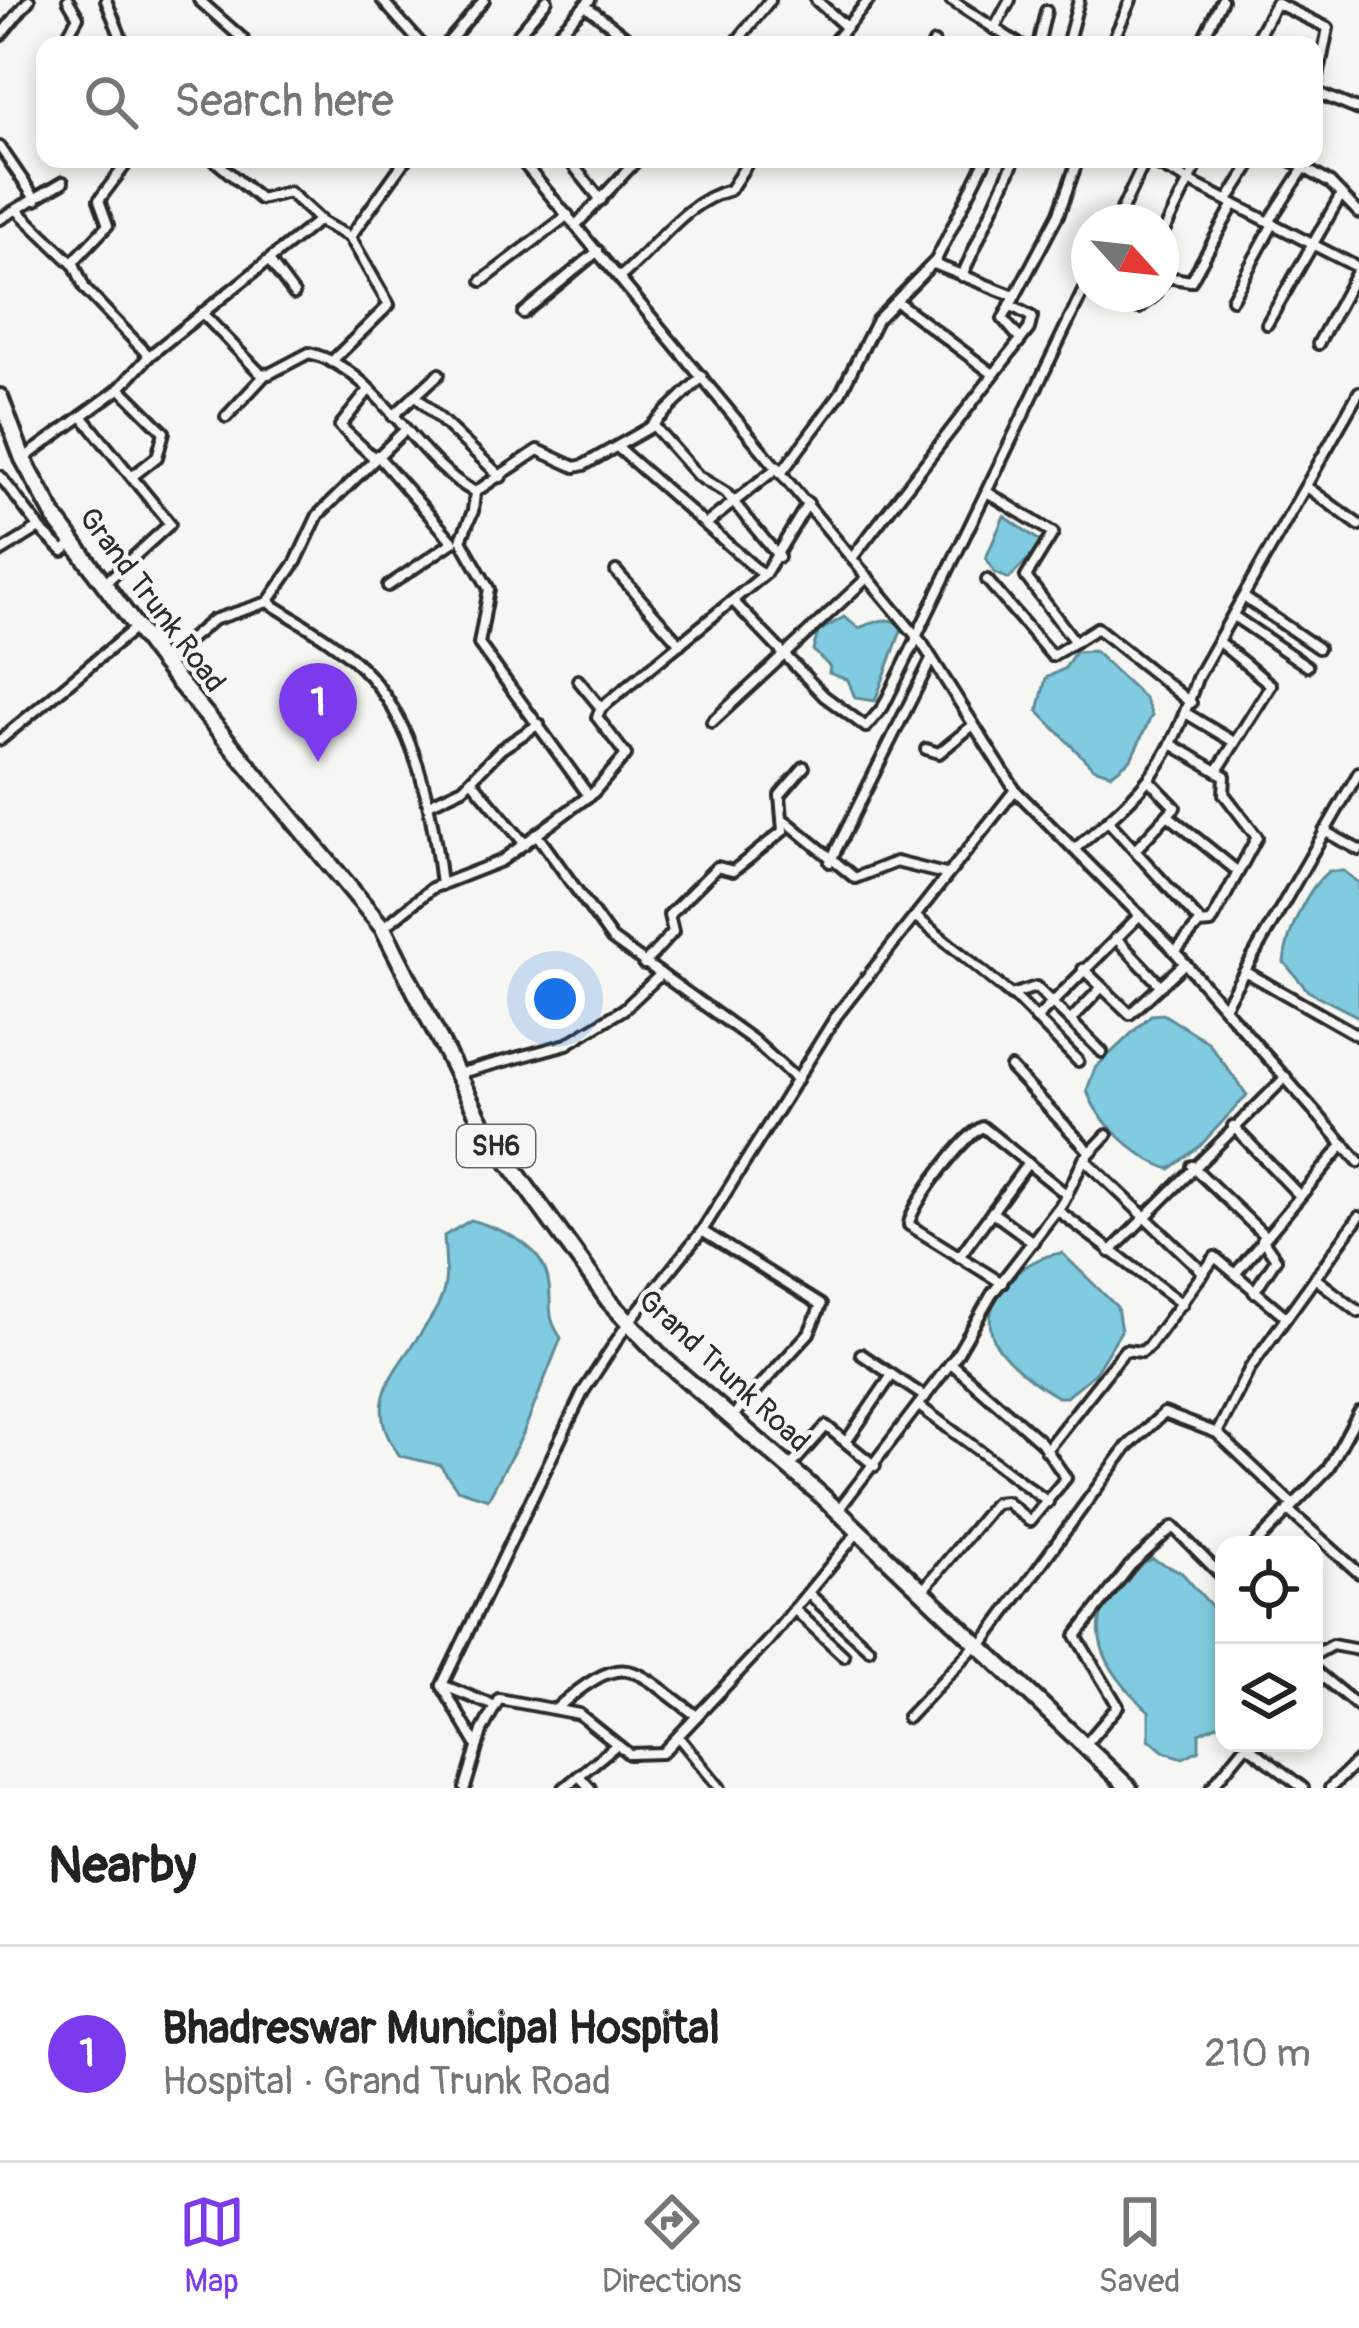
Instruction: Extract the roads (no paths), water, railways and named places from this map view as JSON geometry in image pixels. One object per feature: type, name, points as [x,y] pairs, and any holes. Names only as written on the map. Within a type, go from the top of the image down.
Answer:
[{"type":"main road","name":"Grand Trunk Road","points":[[0,397],[4,419],[23,459],[74,543],[162,662],[383,928],[455,1075],[508,1165],[628,1323],[859,1531],[1129,1788]]},
{"type":"street","points":[[0,36],[29,0]]},
{"type":"street","points":[[67,36],[78,16],[68,0]]},
{"type":"street","points":[[106,0],[120,36]]},
{"type":"street","points":[[199,0],[240,36]]},
{"type":"street","points":[[382,0],[414,36]]},
{"type":"street","points":[[454,36],[484,0]]},
{"type":"street","points":[[517,36],[547,0]]},
{"type":"street","points":[[741,36],[770,0]]},
{"type":"street","points":[[816,0],[846,28]]},
{"type":"street","points":[[839,36],[869,0]]},
{"type":"street","points":[[994,29],[1010,0]]},
{"type":"street","points":[[1069,36],[1079,0]]},
{"type":"street","points":[[1115,36],[1131,0]]},
{"type":"street","points":[[1205,36],[1222,0]]},
{"type":"street","points":[[957,2],[1005,36]]},
{"type":"street","points":[[557,36],[588,3],[626,36]]},
{"type":"street","points":[[1258,36],[1276,4],[1324,26],[1330,37],[1323,64]]},
{"type":"street","points":[[1040,36],[1046,11]]},
{"type":"street","points":[[1323,97],[1359,110]]},
{"type":"street","points":[[0,147],[36,201]]},
{"type":"street","points":[[72,263],[108,225],[99,200],[123,168]]},
{"type":"street","points":[[226,168],[260,200],[290,191],[319,220],[350,237],[389,305],[331,362]]},
{"type":"street","points":[[350,237],[400,168]]},
{"type":"street","points":[[528,168],[917,637],[1015,790],[1077,847],[1175,952],[1357,1157]]},
{"type":"street","points":[[575,168],[601,200]]},
{"type":"street","points":[[576,225],[630,168]]},
{"type":"street","points":[[620,277],[670,226],[711,194],[730,190],[744,168]]},
{"type":"street","points":[[706,524],[780,470],[840,394],[869,330],[934,264],[982,168]]},
{"type":"street","points":[[962,276],[1011,168]]},
{"type":"street","points":[[1019,339],[1003,323],[1059,213],[1075,168]]},
{"type":"street","points":[[1125,204],[1142,168]]},
{"type":"street","points":[[1164,168],[1359,268],[1318,344]]},
{"type":"street","points":[[1178,204],[1196,168]]},
{"type":"street","points":[[1179,279],[1191,281],[1249,168]]},
{"type":"street","points":[[1232,299],[1304,168],[1359,213]]},
{"type":"street","points":[[0,218],[63,182]]},
{"type":"street","points":[[1267,324],[1341,195]]},
{"type":"street","points":[[18,211],[72,263],[86,290],[148,356]]},
{"type":"street","points":[[482,280],[568,215]]},
{"type":"street","points":[[23,459],[121,388],[148,356],[319,220]]},
{"type":"street","points":[[524,313],[598,251]]},
{"type":"street","points":[[270,262],[294,294]]},
{"type":"street","points":[[852,558],[1033,320],[1012,301],[934,264]]},
{"type":"street","points":[[896,302],[993,374]]},
{"type":"street","points":[[733,601],[835,706],[866,727],[883,707],[1074,312]]},
{"type":"street","points":[[202,313],[236,352],[265,375]]},
{"type":"street","points":[[226,417],[265,375],[309,353],[331,362],[368,392],[448,475],[475,492]]},
{"type":"street","points":[[393,416],[439,374]]},
{"type":"street","points":[[475,492],[538,451],[579,467],[653,425],[702,377]]},
{"type":"street","points":[[121,388],[164,432],[157,457],[134,475]]},
{"type":"street","points":[[368,392],[340,427],[457,541],[490,589],[479,644],[589,796]]},
{"type":"street","points":[[1077,847],[1150,781],[1173,745],[1189,715],[1197,678],[1359,392]]},
{"type":"street","points":[[415,395],[501,477]]},
{"type":"street","points":[[1352,405],[1359,414]]},
{"type":"street","points":[[82,416],[134,475],[170,528],[104,584]]},
{"type":"street","points":[[653,425],[698,476],[734,502],[778,557]]},
{"type":"street","points":[[162,662],[213,620],[268,602],[296,562],[311,524],[405,430]]},
{"type":"street","points":[[616,447],[763,575]]},
{"type":"street","points":[[0,476],[63,551],[74,543]]},
{"type":"street","points":[[1307,488],[1359,525]]},
{"type":"street","points":[[388,586],[457,541],[473,512],[475,492]]},
{"type":"street","points":[[987,492],[1053,533],[1026,577],[1075,642]]},
{"type":"street","points":[[383,928],[441,885],[491,867],[589,796],[626,755],[597,717],[601,708],[763,575],[808,503]]},
{"type":"street","points":[[0,552],[39,527]]},
{"type":"street","points":[[616,571],[680,644]]},
{"type":"street","points":[[712,722],[868,577]]},
{"type":"street","points":[[987,580],[1052,656],[1100,629],[1191,703]]},
{"type":"street","points":[[1245,598],[1318,648]]},
{"type":"street","points":[[268,602],[349,657],[371,678],[406,743],[429,805],[441,885]]},
{"type":"street","points":[[1235,616],[1307,666]]},
{"type":"street","points":[[0,740],[135,628]]},
{"type":"street","points":[[1291,653],[1303,637]]},
{"type":"street","points":[[1217,771],[1271,682],[1220,643]]},
{"type":"street","points":[[830,862],[932,659]]},
{"type":"street","points":[[578,680],[601,708]]},
{"type":"street","points":[[1189,715],[1234,742]]},
{"type":"street","points":[[429,805],[472,781],[501,749],[539,724]]},
{"type":"street","points":[[926,749],[939,753],[972,726]]},
{"type":"street","points":[[1173,745],[1228,779],[1225,796],[1257,835],[1211,923],[1201,923],[1175,952]]},
{"type":"street","points":[[804,767],[780,795],[786,821],[830,862],[859,879],[896,862],[945,874]]},
{"type":"street","points":[[1224,1007],[1248,973],[1359,772]]},
{"type":"street","points":[[472,781],[525,844]]},
{"type":"street","points":[[1136,850],[1169,816],[1174,802],[1150,781]]},
{"type":"street","points":[[442,1684],[583,1392],[628,1323],[702,1231],[837,1015],[1015,790]]},
{"type":"street","points":[[1345,792],[1359,800]]},
{"type":"street","points":[[1169,816],[1237,871]]},
{"type":"street","points":[[644,964],[673,932],[669,915],[697,884],[717,866],[734,872],[780,835],[786,821]]},
{"type":"street","points":[[1108,821],[1201,923]]},
{"type":"street","points":[[1324,831],[1359,850]]},
{"type":"street","points":[[537,836],[601,926],[644,964],[753,1040],[797,1080]]},
{"type":"street","points":[[1036,1019],[1140,915]]},
{"type":"street","points":[[916,917],[1014,996],[1078,1061]]},
{"type":"street","points":[[1116,938],[1161,986]]},
{"type":"street","points":[[1083,969],[1130,1014],[1185,963]]},
{"type":"street","points":[[1248,973],[1359,1036]]},
{"type":"street","points":[[455,1075],[567,1044],[624,1009],[661,974]]},
{"type":"street","points":[[1014,996],[1030,984],[1102,1052]]},
{"type":"street","points":[[1070,1020],[1101,988]]},
{"type":"street","points":[[1011,1068],[1087,1155],[1204,1273]]},
{"type":"street","points":[[1110,1252],[1286,1077]]},
{"type":"street","points":[[1233,1126],[1299,1195]]},
{"type":"street","points":[[1002,1283],[908,1222],[931,1185],[980,1127],[1067,1196]]},
{"type":"street","points":[[837,1511],[951,1363],[1002,1283],[1067,1196],[1087,1155],[1106,1135]]},
{"type":"street","points":[[1236,1273],[1344,1144]]},
{"type":"street","points":[[959,1257],[1028,1163]]},
{"type":"street","points":[[1192,1166],[1277,1256],[1254,1292]]},
{"type":"street","points":[[1057,1210],[1182,1304]]},
{"type":"street","points":[[992,1212],[1033,1242]]},
{"type":"street","points":[[1217,1433],[1250,1368],[1359,1217]]},
{"type":"street","points":[[702,1231],[821,1305],[809,1333],[730,1419]]},
{"type":"street","points":[[1046,1450],[1125,1350],[1145,1350],[1218,1257],[1286,1317]]},
{"type":"street","points":[[1315,1278],[1359,1312]]},
{"type":"street","points":[[861,1354],[1048,1502]]},
{"type":"street","points":[[922,1591],[995,1503],[1009,1504],[1030,1521],[1066,1478],[1046,1450],[951,1363]]},
{"type":"street","points":[[846,1442],[892,1375]]},
{"type":"street","points":[[1264,1536],[1328,1469],[1359,1412]]},
{"type":"street","points":[[907,1718],[979,1645],[1127,1448],[1168,1413],[1217,1433],[1359,1573]]},
{"type":"street","points":[[789,1468],[823,1427],[875,1466]]},
{"type":"street","points":[[1084,1746],[1118,1706],[1076,1636],[1130,1566],[1173,1528],[1215,1568]]},
{"type":"street","points":[[465,1788],[492,1705],[499,1699],[558,1706],[588,1719],[615,1746],[651,1757],[680,1739],[859,1531]]},
{"type":"street","points":[[808,1593],[868,1649]]},
{"type":"street","points":[[794,1609],[844,1656]]},
{"type":"street","points":[[1323,1650],[1332,1645],[1359,1650]]},
{"type":"street","points":[[558,1706],[598,1673],[614,1669],[644,1679],[697,1716]]},
{"type":"street","points":[[1323,1677],[1359,1707]]},
{"type":"street","points":[[442,1684],[492,1705]]},
{"type":"street","points":[[442,1684],[478,1747]]},
{"type":"street","points":[[680,1739],[720,1788]]},
{"type":"street","points":[[564,1788],[615,1746]]},
{"type":"street","points":[[1211,1788],[1240,1752]]},
{"type":"street","points":[[1257,1752],[1303,1788]]},
{"type":"street","points":[[1330,1788],[1359,1760]]},
{"type":"street","points":[[579,1776],[590,1788]]},
{"type":"water","points":[[1004,516],[1043,543],[1009,579],[995,573],[986,558]]},
{"type":"water","points":[[844,617],[859,628],[887,620],[902,628],[875,701],[855,698],[848,680],[829,673],[830,667],[813,650],[818,632]]},
{"type":"water","points":[[1094,651],[1145,699],[1152,715],[1131,759],[1112,774],[1093,768],[1038,711],[1046,678],[1065,668],[1075,652]]},
{"type":"water","points":[[1329,871],[1344,871],[1359,883],[1359,1017],[1308,991],[1284,962],[1299,912]]},
{"type":"water","points":[[1163,1014],[1208,1042],[1247,1095],[1200,1146],[1170,1169],[1121,1138],[1087,1090],[1095,1068],[1151,1015]]},
{"type":"water","points":[[471,1220],[509,1234],[539,1259],[549,1285],[551,1318],[561,1338],[522,1436],[488,1499],[457,1489],[440,1465],[400,1456],[382,1412],[393,1375],[443,1294],[444,1236]]},
{"type":"water","points":[[1062,1253],[1117,1307],[1121,1331],[1095,1373],[1066,1397],[1058,1397],[1005,1356],[990,1324],[992,1308],[1007,1282],[1033,1262]]},
{"type":"water","points":[[1152,1559],[1181,1572],[1215,1610],[1215,1726],[1199,1733],[1199,1750],[1183,1758],[1164,1752],[1149,1739],[1149,1711],[1123,1685],[1100,1639],[1104,1606],[1137,1568]]},
{"type":"place","name":"Bhadreswar Municipal Hospital","points":[[318,762]]}]
